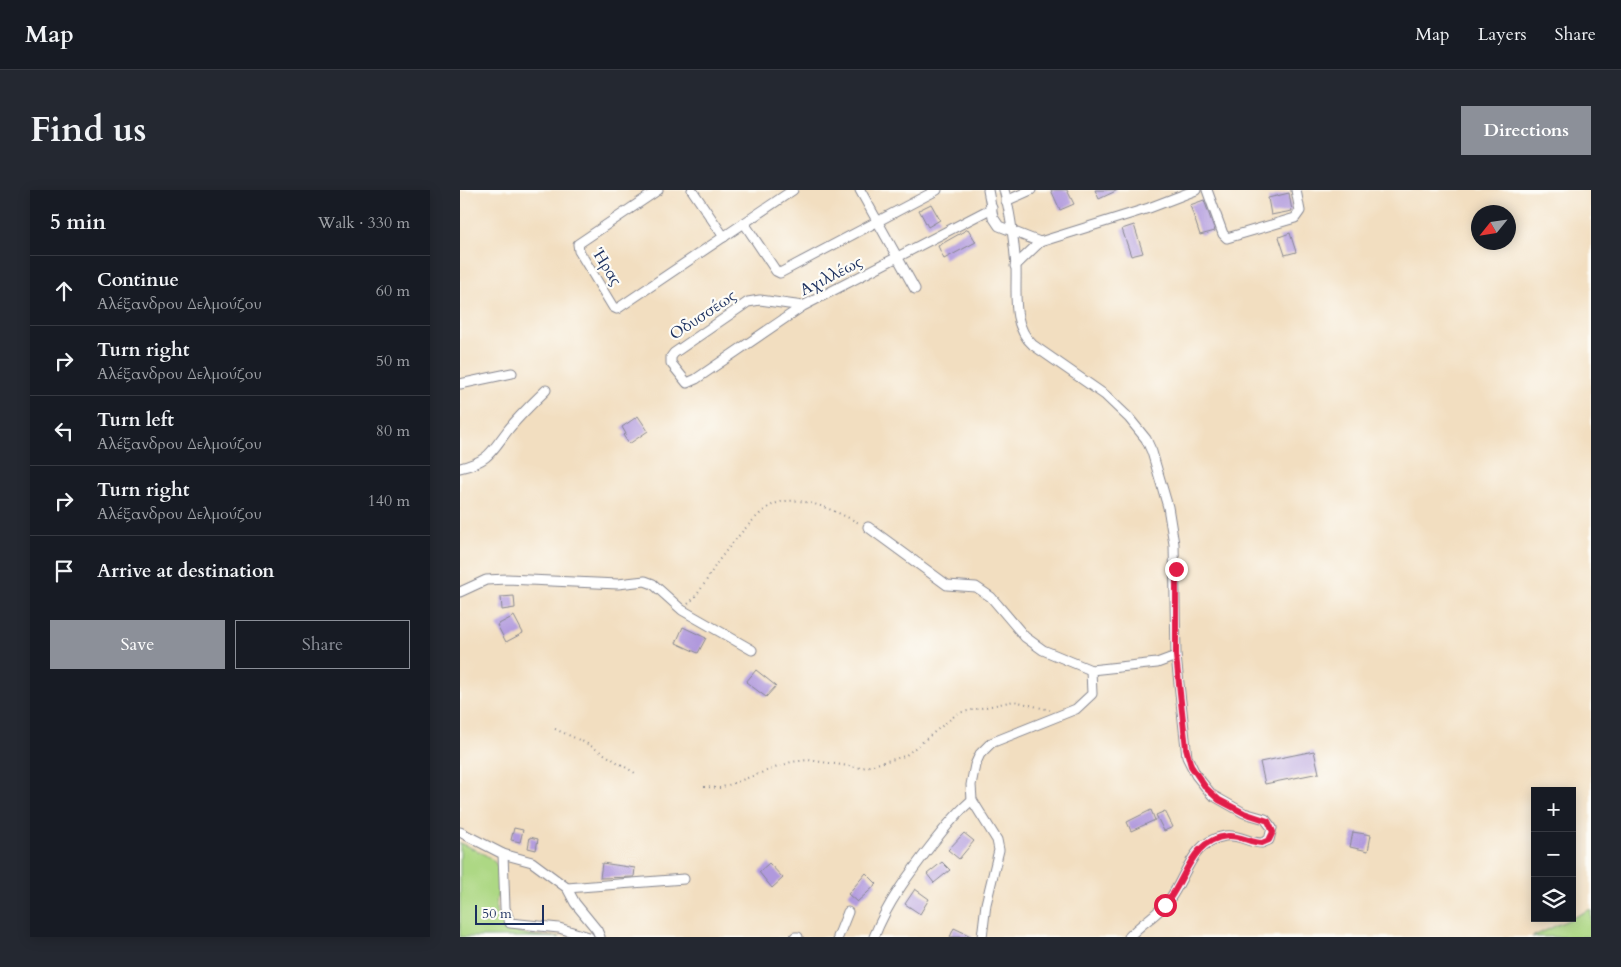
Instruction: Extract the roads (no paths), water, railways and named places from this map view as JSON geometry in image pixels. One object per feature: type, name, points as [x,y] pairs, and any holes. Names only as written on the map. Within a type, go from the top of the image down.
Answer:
[{"type":"street","name":"Ήρας","points":[[658,190],[578,244],[579,251],[614,307],[617,309],[724,237]]},
{"type":"street","points":[[692,190],[724,237],[792,190]]},
{"type":"street","points":[[860,190],[915,289]]},
{"type":"street","points":[[878,222],[937,190]]},
{"type":"street","points":[[988,190],[993,217],[999,226],[1040,242]]},
{"type":"street","points":[[1004,190],[1012,231],[1016,266],[1017,313],[1026,338],[1033,345],[1105,395],[1138,427],[1152,452],[1168,507],[1174,544],[1176,656],[1186,748],[1196,775],[1212,794],[1227,804],[1244,813],[1268,821],[1273,832],[1269,840],[1262,843],[1229,836],[1216,839],[1202,847],[1193,856],[1169,900],[1139,925],[1129,937]]},
{"type":"street","points":[[1006,202],[1032,190]]},
{"type":"street","points":[[1016,266],[1040,242],[1126,216],[1196,190]]},
{"type":"street","points":[[1207,190],[1223,234],[1227,238],[1295,218],[1300,210],[1296,190]]},
{"type":"street","name":"Αχιλλέως","points":[[691,381],[803,306],[898,259],[992,208]]},
{"type":"street","name":"Αχιλλέως","points":[[744,223],[776,271],[780,273],[878,222]]},
{"type":"street","name":"Οδυσσέως","points":[[691,381],[687,383],[671,363],[671,357],[748,302],[754,300],[803,306]]},
{"type":"street","points":[[460,384],[512,373]]},
{"type":"street","points":[[460,468],[479,462],[492,454],[508,430],[546,390]]},
{"type":"street","points":[[868,527],[947,585],[976,587],[991,597],[1025,637],[1043,650],[1092,670],[1157,663],[1176,656]]},
{"type":"street","points":[[460,592],[486,580],[507,579],[618,584],[645,581],[653,584],[682,610],[752,650]]},
{"type":"street","points":[[982,937],[986,904],[999,850],[997,840],[972,800],[971,785],[975,765],[980,754],[991,743],[1076,709],[1092,694],[1092,670]]},
{"type":"street","points":[[874,937],[886,908],[904,880],[954,817],[972,800]]},
{"type":"street","points":[[460,832],[503,854],[532,862],[567,888],[575,903],[597,930],[600,937]]},
{"type":"street","points":[[503,854],[505,908],[510,922],[559,928],[589,937]]},
{"type":"street","points":[[567,888],[684,879]]},
{"type":"street","points":[[838,937],[848,912]]}]
